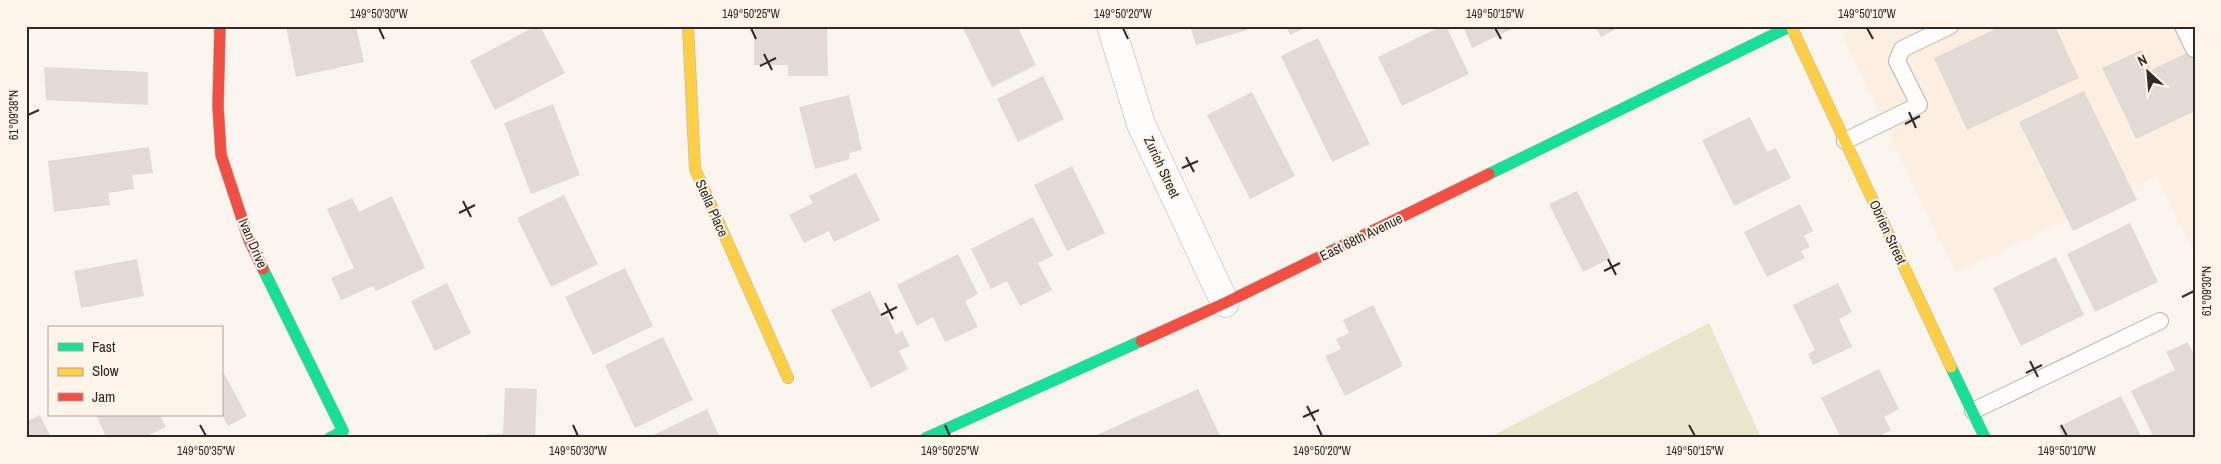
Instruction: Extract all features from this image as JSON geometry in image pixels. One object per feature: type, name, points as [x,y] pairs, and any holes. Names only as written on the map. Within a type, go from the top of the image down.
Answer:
[{"type":"street","name":"Ivan Drive","points":[[220,26],[218,106],[221,156],[249,240],[343,431],[330,438]]},
{"type":"street","name":"Stella Place","points":[[688,26],[695,169],[788,378]]},
{"type":"street","name":"Zurich Street","points":[[1110,26],[1141,124],[1225,303]]},
{"type":"street","name":"East 68th Avenue","points":[[926,438],[1225,303],[1791,26]]},
{"type":"street","name":"Obrien Street","points":[[1791,26],[1985,438]]},
{"type":"lane","points":[[1845,141],[1919,106],[1897,61],[1902,49],[1950,26]]},
{"type":"lane","points":[[2183,26],[2194,49]]},
{"type":"lane","points":[[1973,411],[2160,321]]},
{"type":"shaded area","points":[[1856,26],[2195,26],[2195,255],[2157,176],[1956,273],[1841,34]]},
{"type":"green space","points":[[1709,323],[1761,438],[1488,438]]},
{"type":"building","points":[[286,26],[356,26],[364,62],[296,77]]},
{"type":"building","points":[[536,26],[540,26],[565,73],[495,110],[470,61]]},
{"type":"building","points":[[754,26],[827,26],[828,76],[788,76],[788,65],[754,65]]},
{"type":"building","points":[[962,26],[1017,26],[1036,65],[992,87]]},
{"type":"building","points":[[1190,26],[1246,26],[1247,30],[1196,45]]},
{"type":"building","points":[[1286,26],[1309,26],[1290,35]]},
{"type":"building","points":[[1442,26],[1446,26],[1469,74],[1402,106],[1378,57]]},
{"type":"building","points":[[1463,26],[1518,26],[1472,48]]},
{"type":"building","points":[[1595,26],[1621,26],[1601,37]]},
{"type":"building","points":[[2002,26],[2055,26],[2079,78],[1967,130],[1934,58]]},
{"type":"building","points":[[1318,38],[1370,144],[1332,162],[1281,56]]},
{"type":"building","points":[[2195,49],[2195,111],[2136,139],[2102,68],[2141,50],[2151,70]]},
{"type":"building","points":[[44,67],[148,72],[148,105],[46,100]]},
{"type":"building","points":[[1043,76],[1064,119],[1018,142],[997,99]]},
{"type":"building","points":[[2084,91],[2137,200],[2073,231],[2019,122]]},
{"type":"building","points":[[1252,92],[1295,176],[1250,199],[1207,115]]},
{"type":"building","points":[[849,95],[862,150],[849,153],[850,159],[815,169],[799,107]]},
{"type":"building","points":[[553,104],[580,175],[531,194],[504,123]]},
{"type":"building","points":[[1750,117],[1767,152],[1776,148],[1791,178],[1734,206],[1702,140]]},
{"type":"building","points":[[149,147],[153,173],[132,175],[134,189],[108,193],[110,205],[54,212],[48,161]]},
{"type":"building","points":[[1072,166],[1105,233],[1067,251],[1034,185]]},
{"type":"building","points":[[856,173],[880,220],[834,242],[829,231],[804,243],[789,215],[813,203],[809,196]]},
{"type":"building","points":[[1577,191],[1611,258],[1583,272],[1549,204]]},
{"type":"building","points":[[564,195],[598,264],[551,287],[517,218]]},
{"type":"building","points":[[392,196],[425,268],[376,291],[373,286],[341,300],[331,278],[354,268],[327,209],[352,198],[359,212]]},
{"type":"building","points":[[1800,204],[1813,231],[1804,236],[1810,247],[1801,251],[1805,258],[1767,277],[1744,232]]},
{"type":"building","points":[[1033,217],[1053,256],[1038,263],[1052,290],[1020,306],[1007,281],[991,289],[971,249]]},
{"type":"building","points":[[2130,223],[2158,282],[2095,312],[2067,254]]},
{"type":"building","points":[[958,254],[978,294],[965,301],[978,327],[945,342],[933,317],[917,326],[897,285]]},
{"type":"building","points":[[2056,257],[2084,315],[2021,346],[1993,288]]},
{"type":"building","points":[[137,259],[144,296],[81,308],[74,271]]},
{"type":"building","points":[[625,268],[653,326],[593,355],[565,297]]},
{"type":"building","points":[[447,283],[471,333],[435,351],[411,301]]},
{"type":"building","points":[[1838,283],[1852,312],[1839,319],[1852,347],[1813,365],[1808,354],[1815,350],[1793,305]]},
{"type":"building","points":[[870,291],[883,317],[887,315],[896,335],[902,331],[910,346],[899,351],[908,369],[871,388],[831,310]]},
{"type":"building","points":[[1373,305],[1403,366],[1345,396],[1325,356],[1341,349],[1336,339],[1349,333],[1343,320]]},
{"type":"building","points":[[663,337],[693,400],[635,428],[605,365]]},
{"type":"building","points":[[2188,342],[2195,357],[2195,433],[2186,438],[2154,438],[2131,391],[2175,370],[2166,352]]},
{"type":"building","points":[[1879,369],[1899,409],[1884,417],[1891,430],[1876,438],[1841,438],[1821,398]]},
{"type":"building","points":[[222,370],[247,416],[228,426],[222,415]]},
{"type":"building","points":[[505,388],[537,389],[535,438],[487,438],[487,434],[503,434]]},
{"type":"building","points":[[1198,389],[1221,438],[1099,438],[1097,435]]},
{"type":"building","points":[[2121,396],[2142,438],[2064,438],[2058,427]]},
{"type":"building","points":[[707,409],[720,438],[647,438]]},
{"type":"building","points":[[40,415],[51,438],[26,438],[26,422]]},
{"type":"building","points":[[96,416],[160,416],[166,427],[143,438],[98,438],[105,434]]},
{"type":"traffic: fast","points":[[1489,174],[1791,26]]},
{"type":"traffic: fast","points":[[263,269],[343,431],[330,438]]},
{"type":"traffic: fast","points":[[926,438],[1141,341]]},
{"type":"traffic: fast","points":[[1951,367],[1985,438]]},
{"type":"traffic: slow","points":[[688,26],[695,169],[788,378]]},
{"type":"traffic: slow","points":[[1791,26],[1951,367]]},
{"type":"traffic: jam","points":[[220,26],[218,106],[221,155],[249,240],[263,269]]},
{"type":"traffic: jam","points":[[1141,341],[1225,303],[1489,174]]}]
